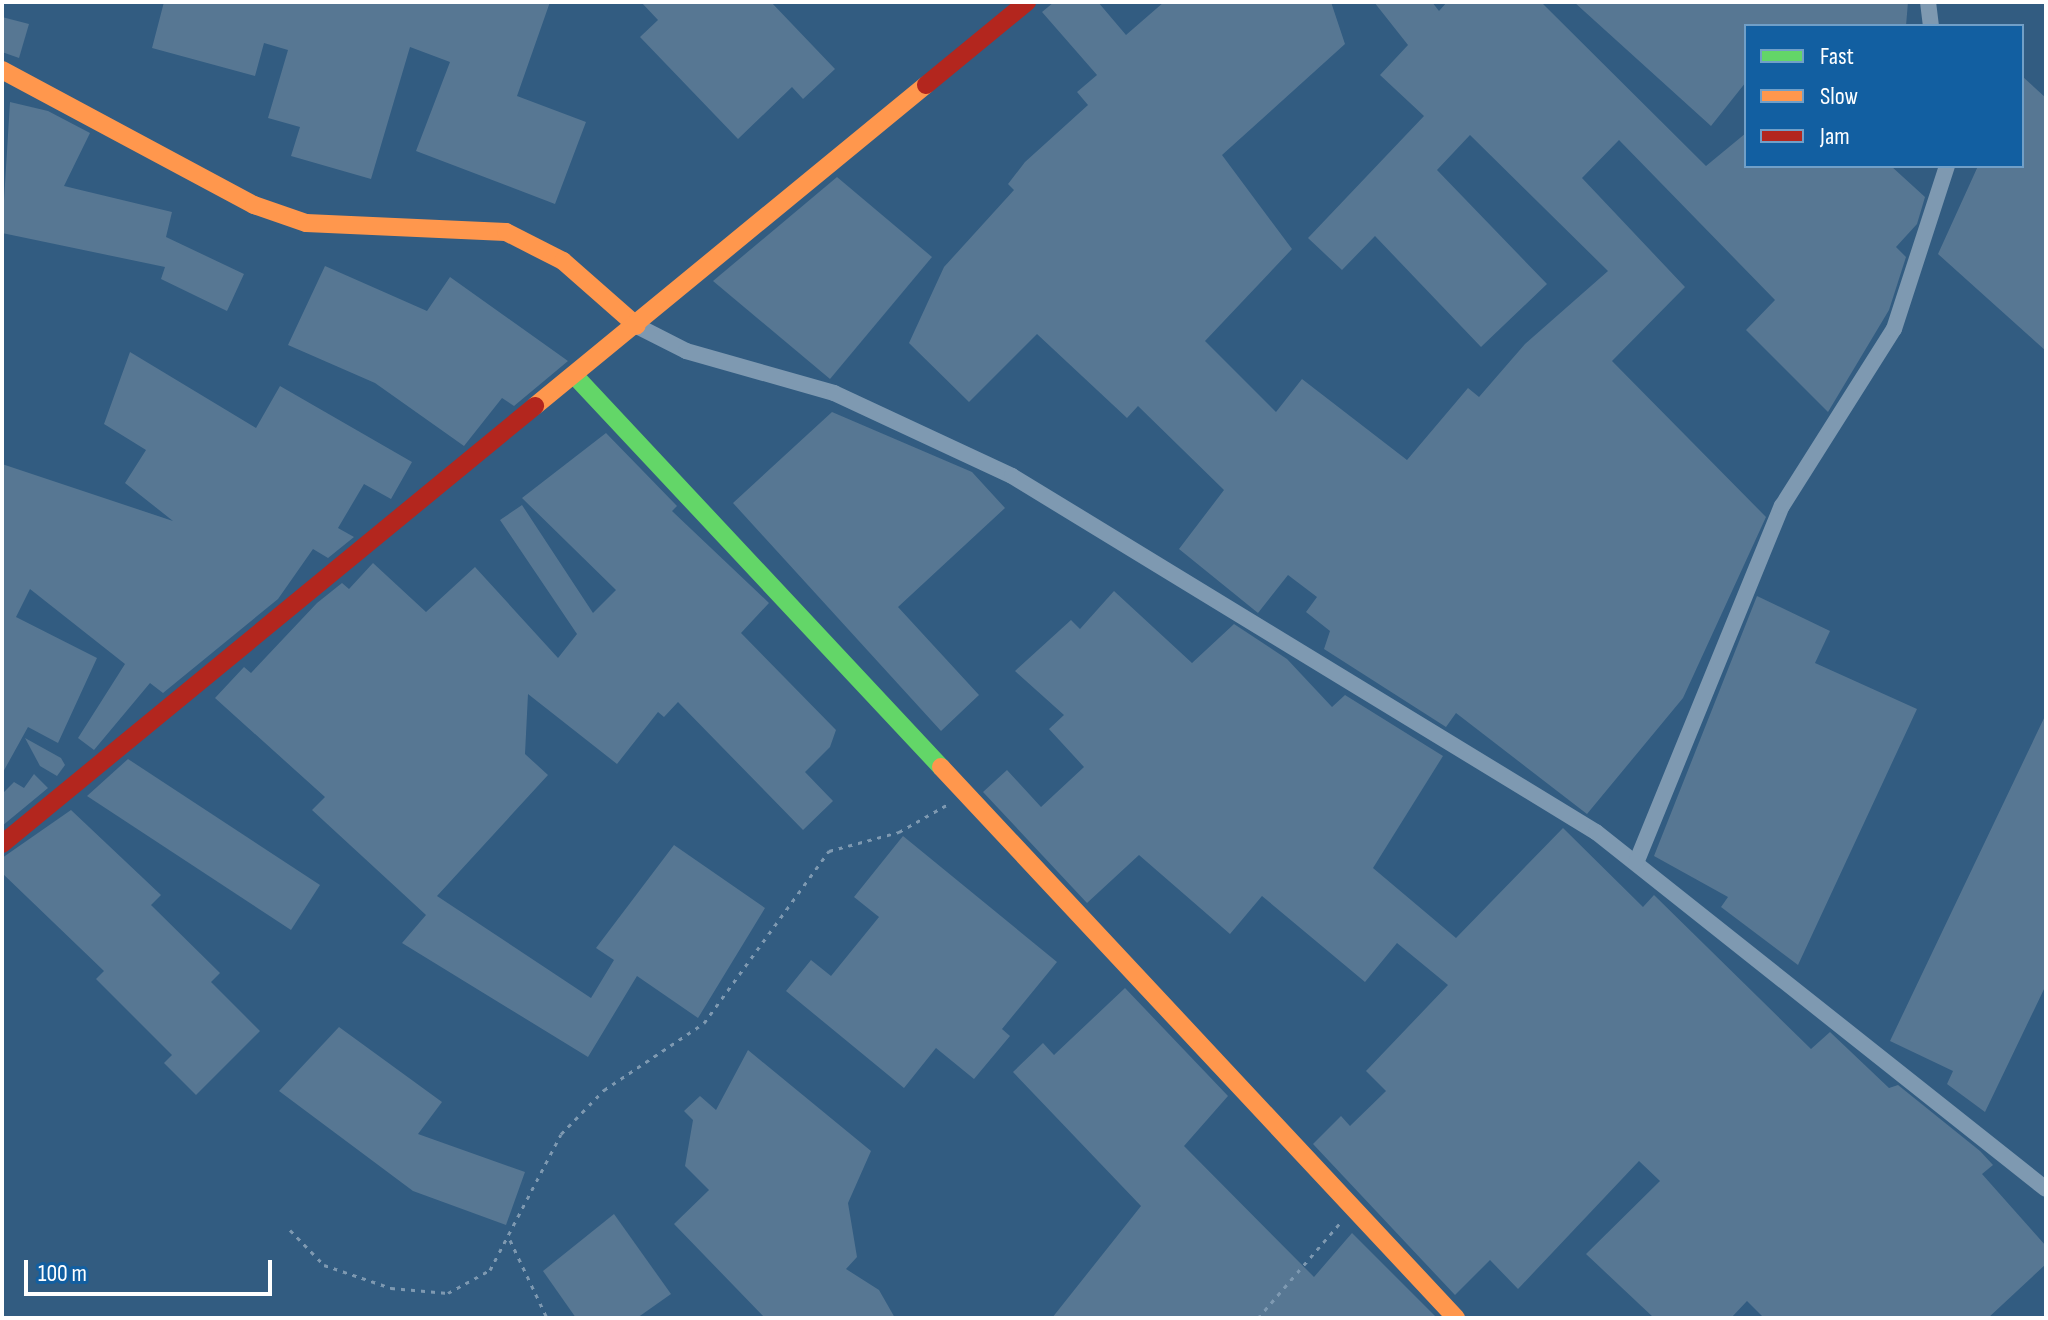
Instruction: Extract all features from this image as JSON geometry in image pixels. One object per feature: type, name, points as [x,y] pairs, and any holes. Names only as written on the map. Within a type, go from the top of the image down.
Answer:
[{"type":"street","points":[[2,844],[637,326],[1027,2]]},
{"type":"street","points":[[1928,2],[1931,24]]},
{"type":"street","points":[[2,70],[254,205],[306,223],[363,231],[506,232],[563,261],[637,326],[686,351],[834,393],[1012,476],[1636,863],[2046,1189]]},
{"type":"street","points":[[1636,863],[1782,506],[1894,329],[1946,168]]},
{"type":"street","points":[[575,376],[1456,1318]]},
{"type":"path","points":[[290,1230],[324,1265],[391,1288],[448,1293],[490,1270],[510,1239],[561,1134],[604,1090],[704,1023],[829,851],[899,832],[966,794]]},
{"type":"path","points":[[1258,1318],[1352,1208]]},
{"type":"path","points":[[510,1239],[547,1318]]},
{"type":"building","points":[[164,2],[550,2],[517,96],[586,122],[555,204],[416,151],[450,62],[410,47],[371,179],[291,156],[300,127],[268,118],[288,50],[264,43],[255,76],[152,48]]},
{"type":"building","points":[[641,2],[771,2],[835,69],[803,99],[792,87],[738,139],[640,37],[658,20]]},
{"type":"building","points":[[1054,2],[1098,2],[1126,35],[1164,2],[1331,2],[1345,44],[1222,155],[1292,249],[1205,341],[1276,412],[1302,379],[1407,460],[1468,388],[1479,397],[1525,344],[1608,271],[1470,135],[1437,170],[1547,284],[1481,347],[1375,236],[1342,270],[1308,238],[1424,116],[1380,75],[1408,45],[1374,2],[1432,2],[1439,11],[1447,2],[1541,2],[1706,166],[1744,135],[1744,168],[1893,168],[1925,197],[1917,224],[1896,247],[1906,257],[1889,310],[1828,412],[1746,330],[1775,300],[1619,140],[1582,178],[1685,287],[1612,361],[1766,517],[1683,698],[1587,814],[1456,713],[1446,727],[1324,649],[1330,631],[1306,612],[1317,597],[1288,575],[1258,613],[1179,549],[1224,490],[1138,406],[1127,418],[1037,334],[969,402],[909,343],[944,267],[1014,190],[1008,184],[1025,162],[1088,105],[1077,92],[1097,75],[1042,12]]},
{"type":"building","points":[[1574,2],[1908,2],[1906,24],[1744,24],[1744,85],[1711,126]]},
{"type":"building","points":[[2,17],[29,24],[19,58],[2,52]]},
{"type":"building","points":[[2024,78],[2046,98],[2046,351],[1938,254],[1977,168],[2024,168]]},
{"type":"building","points":[[10,102],[48,111],[90,133],[64,186],[172,212],[166,237],[244,274],[227,311],[161,279],[165,267],[2,233]]},
{"type":"building","points":[[837,177],[932,257],[830,379],[713,281]]},
{"type":"building","points":[[325,266],[427,311],[450,277],[568,361],[514,406],[502,398],[464,446],[375,383],[288,345]]},
{"type":"building","points":[[130,352],[256,428],[280,386],[412,462],[391,499],[364,484],[338,528],[354,537],[328,558],[313,549],[278,599],[163,693],[150,683],[94,750],[78,738],[125,664],[30,589],[16,617],[97,658],[58,743],[28,727],[2,774],[2,464],[173,521],[125,483],[146,450],[104,424]]},
{"type":"building","points":[[832,412],[972,472],[1005,508],[898,607],[979,695],[941,731],[733,503]]},
{"type":"building","points":[[606,433],[677,506],[672,511],[769,603],[741,633],[836,730],[830,747],[805,772],[833,801],[803,830],[678,702],[664,717],[658,712],[617,764],[528,694],[525,754],[548,775],[437,896],[591,998],[614,960],[596,948],[674,845],[765,908],[698,1018],[637,976],[588,1057],[402,943],[426,915],[312,810],[325,797],[215,698],[244,667],[251,673],[317,603],[342,583],[349,589],[373,563],[426,612],[475,567],[558,658],[577,634],[500,520],[522,505],[593,613],[616,590],[522,498]]},
{"type":"building","points":[[1114,591],[1192,663],[1234,624],[1287,659],[1332,707],[1345,695],[1443,756],[1373,868],[1456,938],[1563,828],[1643,907],[1654,895],[1811,1049],[1830,1032],[1889,1088],[1898,1085],[1980,1151],[1993,1165],[1982,1174],[2046,1246],[2046,1264],[1988,1318],[1764,1318],[1747,1301],[1731,1318],[1654,1318],[1586,1254],[1660,1181],[1639,1161],[1518,1289],[1490,1260],[1455,1295],[1313,1144],[1341,1116],[1350,1126],[1386,1091],[1366,1071],[1448,985],[1397,943],[1365,982],[1262,896],[1230,934],[1139,855],[1087,903],[983,792],[1007,770],[1041,807],[1084,767],[1049,729],[1064,715],[1015,671],[1071,620],[1080,629]]},
{"type":"building","points":[[1757,596],[1830,631],[1815,663],[1917,709],[1798,965],[1721,907],[1728,897],[1654,856]]},
{"type":"building","points":[[2046,714],[2046,985],[1985,1112],[1947,1084],[1953,1071],[1890,1041]]},
{"type":"building","points":[[25,738],[61,758],[65,765],[57,776],[40,766]]},
{"type":"building","points":[[128,759],[320,885],[291,930],[87,796]]},
{"type":"building","points":[[34,774],[48,788],[2,826],[2,794],[14,782],[24,788]]},
{"type":"building","points":[[71,810],[161,895],[151,905],[220,973],[211,982],[260,1031],[196,1095],[164,1063],[172,1055],[96,979],[104,971],[2,873],[2,858]]},
{"type":"building","points":[[903,836],[1057,962],[1002,1029],[1010,1036],[974,1079],[936,1048],[904,1088],[786,991],[811,960],[831,976],[879,917],[854,897]]},
{"type":"building","points":[[1125,988],[1228,1096],[1184,1146],[1314,1277],[1352,1233],[1437,1318],[1052,1318],[1141,1206],[1013,1072],[1043,1043],[1054,1055]]},
{"type":"building","points":[[339,1027],[442,1102],[418,1134],[525,1172],[506,1225],[413,1191],[279,1091]]},
{"type":"building","points":[[748,1050],[871,1151],[848,1203],[857,1257],[846,1269],[879,1290],[895,1318],[765,1318],[674,1224],[709,1190],[685,1166],[693,1120],[684,1111],[700,1096],[716,1110]]},
{"type":"building","points":[[614,1214],[671,1294],[637,1318],[576,1318],[543,1271]]},
{"type":"traffic: fast","points":[[575,376],[941,767]]},
{"type":"traffic: slow","points":[[2,70],[254,205],[306,223],[506,232],[563,261],[637,326]]},
{"type":"traffic: slow","points":[[535,406],[926,85]]},
{"type":"traffic: slow","points":[[941,767],[1456,1318]]},
{"type":"traffic: jam","points":[[926,85],[1027,2]]},
{"type":"traffic: jam","points":[[2,844],[535,406]]}]
